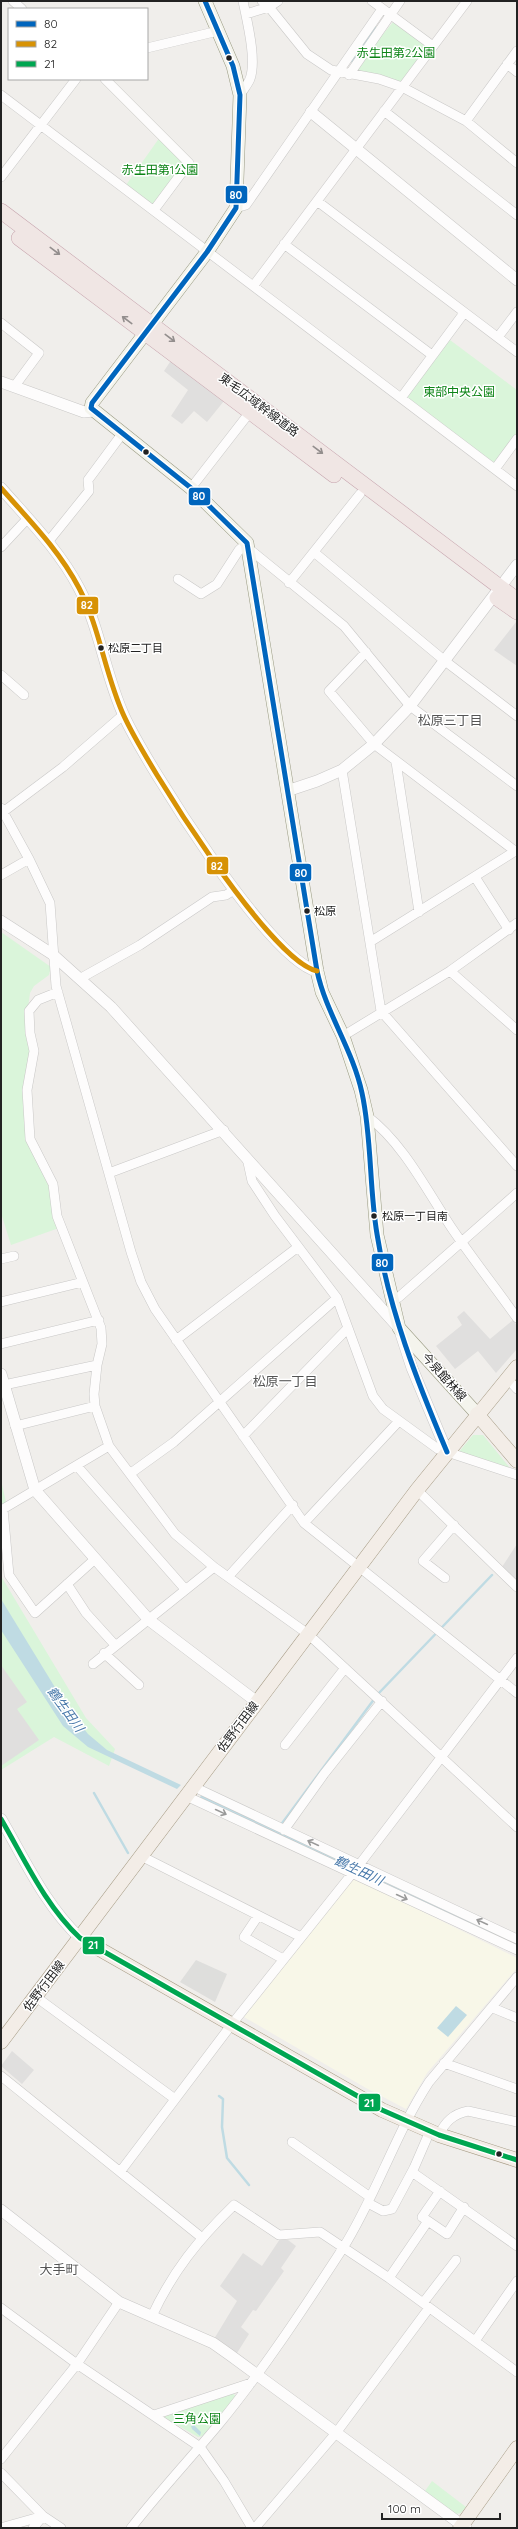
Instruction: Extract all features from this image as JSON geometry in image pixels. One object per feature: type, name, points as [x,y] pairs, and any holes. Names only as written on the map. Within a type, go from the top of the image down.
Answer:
[{"type":"highway","name":"東毛広域幹線道路","points":[[1,211],[250,412],[360,494],[498,592],[517,600]]},
{"type":"highway","name":"東毛広域幹線道路","points":[[1,224],[149,330],[498,592],[517,612]]},
{"type":"main road","points":[[205,1],[233,66],[240,94],[236,208],[207,252],[92,403],[93,411],[191,488],[247,546]]},
{"type":"main road","name":"今泉館林線","points":[[247,546],[316,971],[322,992],[343,1036],[362,1090],[366,1116],[375,1223],[399,1328],[477,1414]]},
{"type":"main road","name":"佐野行田線","points":[[1,2042],[417,1490],[477,1414],[517,1367]]},
{"type":"main road","points":[[477,1414],[517,1461]]},
{"type":"main road","points":[[80,1938],[360,2098],[407,2122],[435,2133],[517,2160]]},
{"type":"main road","points":[[463,2527],[517,2448]]},
{"type":"street","points":[[13,1],[21,8]]},
{"type":"street","points":[[240,94],[250,79],[251,71],[246,14],[243,1]]},
{"type":"street","points":[[246,14],[266,4],[278,1]]},
{"type":"street","points":[[372,1],[433,46]]},
{"type":"street","points":[[349,74],[400,1]]},
{"type":"street","points":[[254,285],[467,1]]},
{"type":"street","points":[[266,4],[307,54],[331,70],[379,79],[402,88],[466,121],[517,163]]},
{"type":"street","points":[[236,208],[246,205],[382,9]]},
{"type":"street","points":[[148,48],[218,31]]},
{"type":"street","points":[[466,121],[517,51]]},
{"type":"street","points":[[507,64],[517,72]]},
{"type":"street","points":[[1,177],[75,80]]},
{"type":"street","points":[[106,80],[189,164],[154,210]]},
{"type":"street","points":[[1,95],[154,210],[207,252],[254,285],[517,486]]},
{"type":"street","points":[[384,111],[517,214]]},
{"type":"street","points":[[310,112],[517,280]]},
{"type":"street","points":[[317,201],[517,352]]},
{"type":"street","points":[[284,244],[432,355]]},
{"type":"street","points":[[498,338],[517,312]]},
{"type":"street","points":[[401,398],[464,313]]},
{"type":"street","points":[[1,323],[40,353],[14,387]]},
{"type":"street","points":[[1,382],[84,412],[93,411]]},
{"type":"street","points":[[191,488],[250,412]]},
{"type":"street","points":[[48,542],[89,491],[88,480],[122,434]]},
{"type":"street","points":[[495,469],[517,439]]},
{"type":"street","points":[[1,488],[48,542],[68,568],[80,589],[124,714],[160,781],[234,890],[264,927],[303,966],[316,971]]},
{"type":"street","points":[[289,583],[315,553],[360,494]]},
{"type":"street","points":[[1,547],[28,518]]},
{"type":"street","points":[[178,579],[201,594],[217,584],[239,550],[247,546],[289,583],[344,626],[410,706],[517,786]]},
{"type":"street","points":[[315,553],[445,661],[517,716]]},
{"type":"street","points":[[287,791],[317,781],[342,770],[374,744],[410,706],[517,566]]},
{"type":"street","points":[[366,652],[329,691],[374,744],[396,762],[516,850],[370,942]]},
{"type":"street","points":[[1,675],[24,695]]},
{"type":"street","points":[[124,714],[63,767],[2,810],[29,859],[50,902],[52,954],[58,992],[141,1282],[176,1340],[218,1402],[293,1505],[304,1523],[517,1693]]},
{"type":"street","points":[[396,762],[419,912]]},
{"type":"street","points":[[342,770],[381,1011],[517,1166]]},
{"type":"street","points":[[1,875],[29,859]]},
{"type":"street","points":[[475,877],[509,930]]},
{"type":"street","points":[[81,978],[140,945],[212,897],[226,895],[234,890]]},
{"type":"street","points":[[1,921],[52,954],[81,978],[146,1043],[399,1328],[412,1368],[447,1452]]},
{"type":"street","points":[[343,1036],[381,1011],[450,971],[517,923]]},
{"type":"street","points":[[450,971],[517,1030]]},
{"type":"street","points":[[58,992],[38,1000],[29,1011],[30,1033],[34,1052],[27,1090],[30,1139],[53,1184],[57,1216],[102,1328],[102,1344],[94,1383],[95,1406],[109,1446],[131,1473],[175,1534],[214,1567],[308,1634],[517,1827]]},
{"type":"street","points":[[366,1116],[380,1126],[398,1148],[462,1243],[517,1318]]},
{"type":"street","points":[[109,1173],[224,1130]]},
{"type":"street","points":[[246,1157],[252,1181],[298,1247],[337,1298],[373,1396],[383,1409],[438,1449],[517,1475]]},
{"type":"street","points":[[392,1301],[399,1297],[462,1243],[517,1193]]},
{"type":"street","points":[[176,1340],[298,1247]]},
{"type":"street","points":[[1,1260],[14,1256]]},
{"type":"street","points":[[1,1302],[83,1282]]},
{"type":"street","points":[[131,1473],[174,1442],[337,1298]]},
{"type":"street","points":[[1,1344],[98,1320]]},
{"type":"street","points":[[243,1436],[348,1328]]},
{"type":"street","points":[[97,1365],[2,1379],[35,1490],[149,1620],[257,1702]]},
{"type":"street","points":[[507,1378],[517,1389]]},
{"type":"street","points":[[15,1426],[95,1406]]},
{"type":"street","points":[[304,1523],[399,1421]]},
{"type":"street","points":[[95,1559],[35,1612],[9,1575],[3,1509],[109,1446]]},
{"type":"street","points":[[76,1466],[184,1589]]},
{"type":"street","points":[[417,1490],[517,1587]]},
{"type":"street","points":[[228,1577],[293,1505]]},
{"type":"street","points":[[445,1578],[423,1561],[454,1525]]},
{"type":"street","points":[[93,1664],[104,1653],[149,1620],[184,1589],[214,1567]]},
{"type":"street","points":[[67,1584],[86,1613],[115,1645]]},
{"type":"street","points":[[104,1653],[139,1685]]},
{"type":"street","points":[[120,2172],[232,2024],[355,1869],[440,1756],[517,1658]]},
{"type":"street","points":[[285,1745],[345,1668]]},
{"type":"street","points":[[284,1830],[324,1774],[382,1701]]},
{"type":"street","points":[[189,1791],[284,1830],[355,1869],[517,1939]]},
{"type":"street","points":[[189,1791],[355,1869],[517,1950]]},
{"type":"street","points":[[1,1819],[46,1897],[80,1938]]},
{"type":"street","points":[[141,1856],[301,1937]]},
{"type":"street","points":[[258,1916],[244,1937],[283,1960]]},
{"type":"street","points":[[131,2528],[200,2447],[254,2379],[343,2248],[369,2200],[417,2100],[444,2063],[493,2008],[517,1977]]},
{"type":"street","points":[[36,1996],[174,2100]]},
{"type":"street","points":[[493,2008],[517,2018]]},
{"type":"street","points":[[444,2063],[517,2089]]},
{"type":"street","points":[[1,2076],[201,2237]]},
{"type":"street","points":[[292,2142],[383,2212],[392,2208],[435,2133],[446,2122],[461,2112],[468,2111],[517,2122]]},
{"type":"street","points":[[412,2172],[464,2207],[517,2246]]},
{"type":"street","points":[[440,2191],[422,2217],[447,2234],[464,2207]]},
{"type":"street","points":[[152,2316],[164,2291],[201,2237],[234,2205],[279,2235],[320,2232],[389,2278],[517,2372]]},
{"type":"street","points":[[1,2210],[120,2302],[213,2343],[254,2379],[336,2433],[463,2527]]},
{"type":"street","points":[[389,2278],[428,2221]]},
{"type":"street","points":[[1,2308],[77,2364],[200,2447],[254,2528],[336,2433],[426,2306],[456,2260]]},
{"type":"street","points":[[475,2341],[517,2281]]},
{"type":"street","points":[[1,2459],[77,2364],[120,2302]]},
{"type":"street","points":[[154,2415],[254,2379]]},
{"type":"street","points":[[1,2473],[42,2516],[61,2528]]},
{"type":"street","points":[[1,2528],[42,2516]]},
{"type":"street","points":[[33,2528],[42,2516]]},
{"type":"shaded area","points":[[172,359],[224,401],[207,422],[194,411],[182,424],[171,416],[188,390],[164,371]]},
{"type":"shaded area","points":[[516,622],[517,623],[517,666],[494,650]]},
{"type":"shaded area","points":[[464,1311],[490,1339],[513,1320],[517,1326],[517,1349],[496,1373],[478,1351],[455,1369],[436,1346],[462,1325],[457,1317]]},
{"type":"shaded area","points":[[517,1544],[517,1582],[502,1567]]},
{"type":"shaded area","points":[[1,1665],[27,1702],[17,1709],[39,1740],[1,1766]]},
{"type":"shaded area","points":[[354,1878],[517,1958],[517,1968],[427,2073],[406,2109],[366,2088],[244,2017]]},
{"type":"shaded area","points":[[196,1960],[227,1974],[215,2002],[180,1982]]},
{"type":"shaded area","points":[[12,2051],[34,2070],[22,2084],[1,2066]]},
{"type":"shaded area","points":[[280,2239],[288,2240],[296,2246],[281,2268],[284,2271],[256,2311],[253,2310],[241,2327],[249,2334],[237,2353],[214,2339],[237,2301],[220,2286],[243,2253],[262,2266]]},
{"type":"green space","name":"赤生田第2公園","points":[[394,21],[431,47],[400,87],[350,73]]},
{"type":"green space","name":"赤生田第1公園","points":[[160,137],[189,163],[155,208],[126,185]]},
{"type":"green space","name":"東部中央公園","points":[[450,340],[517,390],[517,434],[497,461],[493,462],[408,399],[408,394]]},
{"type":"green space","points":[[1,932],[51,967],[49,975],[34,986],[30,993],[28,1008],[30,1052],[25,1121],[49,1185],[59,1228],[11,1245],[1,1213]]},
{"type":"green space","points":[[473,1435],[483,1435],[510,1468],[507,1470],[458,1453]]},
{"type":"green space","points":[[1,1480],[6,1502],[1,1535]]},
{"type":"green space","points":[[1,1576],[86,1718],[115,1749],[109,1766],[54,1737],[1,1770]]},
{"type":"green space","name":"三角公園","points":[[233,2393],[236,2397],[203,2436],[198,2437],[162,2416]]},
{"type":"green space","points":[[432,2481],[466,2507],[461,2513],[456,2514],[425,2491]]},
{"type":"water","name":"鶴生田川","points":[[1,1599],[67,1707],[88,1734],[107,1750],[181,1785],[177,1789],[88,1747],[63,1726],[1,1630]]},
{"type":"water","name":"鶴生田川","points":[[202,1794],[517,1942],[517,1947],[199,1799]]},
{"type":"water","points":[[456,2006],[467,2015],[448,2037],[437,2028]]},
{"type":"water","points":[[194,2425],[201,2432],[200,2436],[192,2429],[191,2426]]},
{"type":"waterway","points":[[356,57],[373,33]]},
{"type":"waterway","points":[[378,1694],[492,1575]]},
{"type":"waterway","points":[[280,1826],[375,1698]]},
{"type":"waterway","points":[[94,1793],[128,1853]]},
{"type":"waterway","points":[[219,2096],[223,2099],[222,2127],[227,2158],[249,2185]]},
{"type":"transit line","name":"80","points":[[205,1],[233,66],[240,95],[236,208],[207,252],[92,403],[91,408],[191,488],[247,543],[317,971],[321,987],[358,1077],[362,1093],[367,1128],[374,1216],[382,1262],[389,1290],[405,1345],[447,1452]]},
{"type":"transit line","name":"82","points":[[1,488],[53,548],[79,588],[92,619],[117,700],[124,716],[157,775],[182,815],[241,899],[270,934],[296,959],[317,971]]},
{"type":"transit line","name":"21","points":[[1,1819],[36,1882],[56,1911],[80,1938],[382,2110],[439,2135],[517,2160]]},
{"type":"place","name":"松原二丁目","points":[[101,648]]},
{"type":"place","name":"松原","points":[[307,911]]},
{"type":"place","name":"松原一丁目南","points":[[374,1216]]},
{"type":"district","name":"松原三丁目","points":[[450,720]]},
{"type":"district","name":"松原一丁目","points":[[285,1381]]},
{"type":"district","name":"大手町","points":[[59,2269]]}]
